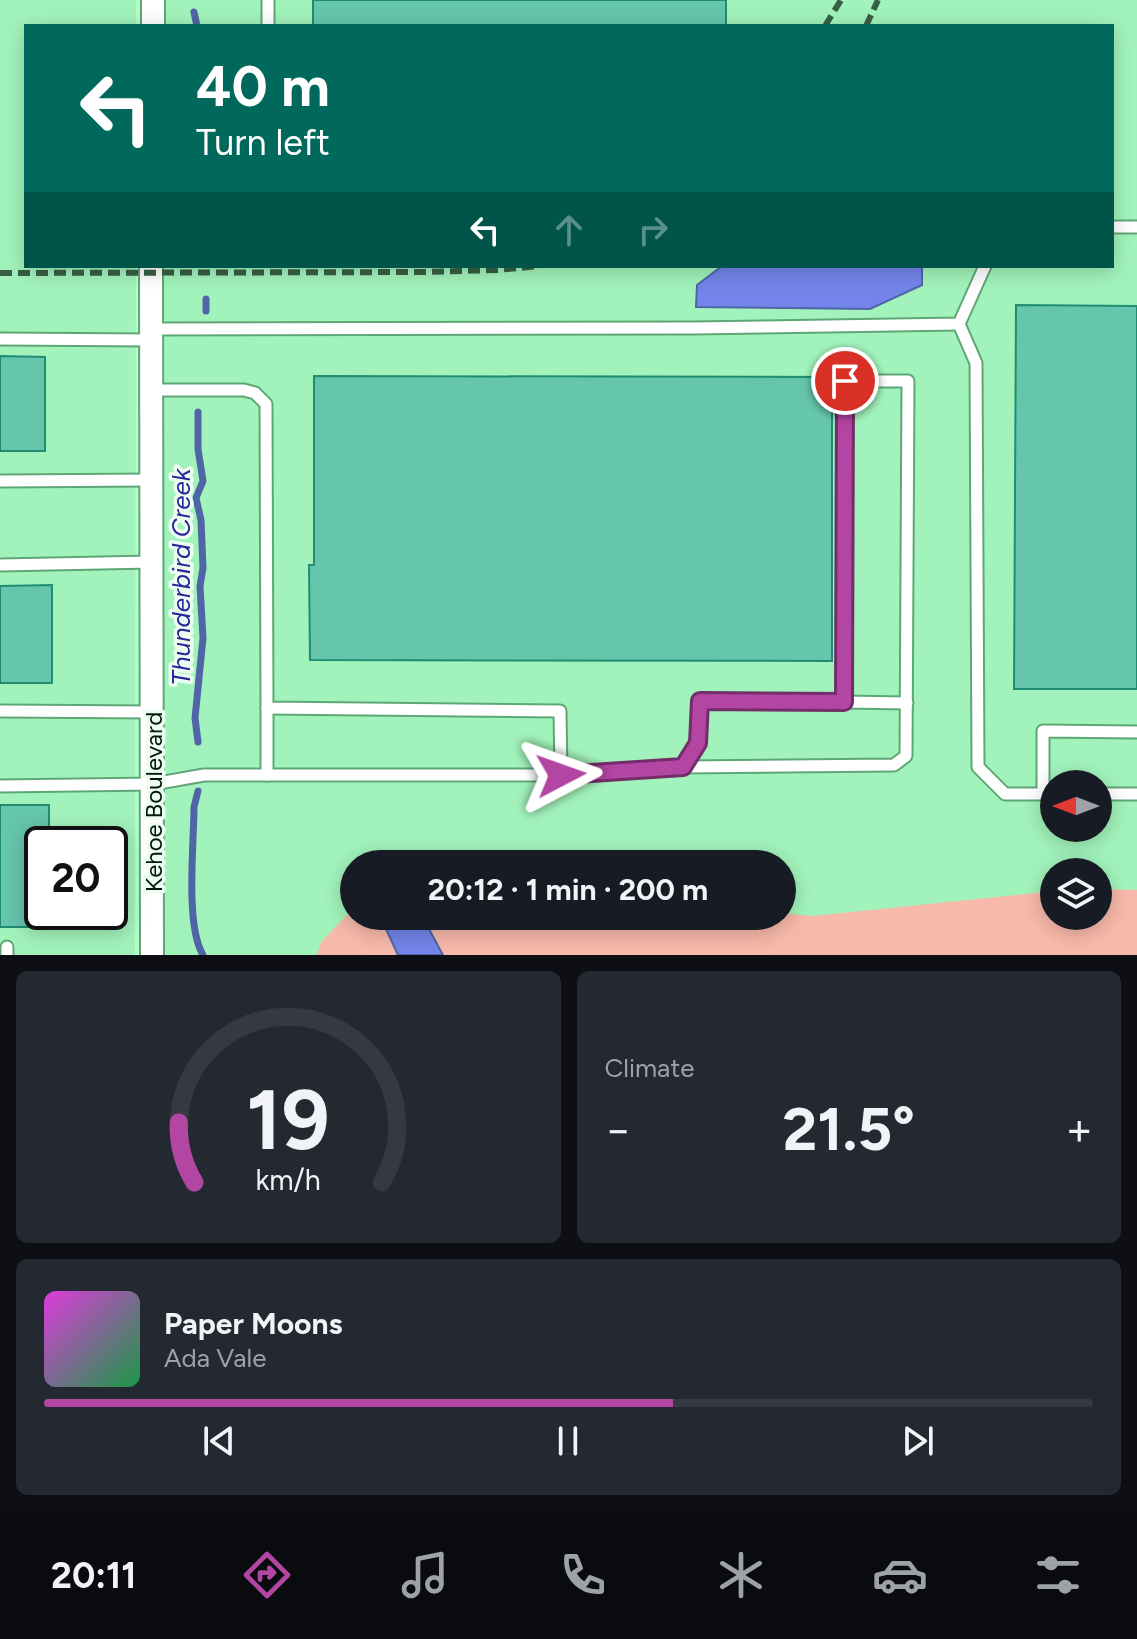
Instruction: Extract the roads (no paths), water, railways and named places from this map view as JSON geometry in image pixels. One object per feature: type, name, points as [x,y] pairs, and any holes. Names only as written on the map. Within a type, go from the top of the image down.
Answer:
[{"type":"street","points":[[153,0],[153,24]]},
{"type":"street","name":"Kehoe Boulevard","points":[[151,268],[152,955]]},
{"type":"lane","points":[[268,0],[268,24]]},
{"type":"lane","points":[[1114,227],[1137,227]]},
{"type":"lane","points":[[984,268],[959,324],[976,363],[978,767],[1005,794],[1040,794]]},
{"type":"lane","points":[[0,339],[153,334],[959,324]]},
{"type":"lane","points":[[0,786],[153,784],[204,775],[561,775],[683,767],[894,765],[906,756],[908,381],[845,381],[844,702]]},
{"type":"lane","points":[[151,390],[244,390],[255,393],[266,404],[267,775]]},
{"type":"lane","points":[[0,481],[152,480]]},
{"type":"lane","points":[[0,565],[152,562]]},
{"type":"lane","points":[[683,767],[698,743],[700,701],[907,703]]},
{"type":"lane","points":[[267,708],[560,711],[561,775]]},
{"type":"lane","points":[[0,711],[153,712]]},
{"type":"lane","points":[[1046,770],[1043,731],[1137,732]]},
{"type":"lane","points":[[1112,794],[1137,794]]},
{"type":"water","points":[[719,268],[922,268],[922,285],[870,309],[696,307],[697,285]]},
{"type":"water","points":[[386,930],[430,930],[443,955],[398,955]]},
{"type":"waterway","name":"Thunderbird Creek","points":[[194,12],[197,24]]},
{"type":"waterway","name":"Thunderbird Creek","points":[[206,299],[206,311]]},
{"type":"waterway","name":"Thunderbird Creek","points":[[198,412],[198,449],[203,481],[196,498],[201,520],[203,638],[195,718],[198,742]]},
{"type":"waterway","name":"Thunderbird Creek","points":[[198,791],[194,807],[192,905],[197,942],[203,955]]},
{"type":"railway","points":[[826,24],[841,0]]},
{"type":"railway","points":[[867,24],[878,0]]},
{"type":"railway","points":[[0,273],[427,272],[518,268]]}]
